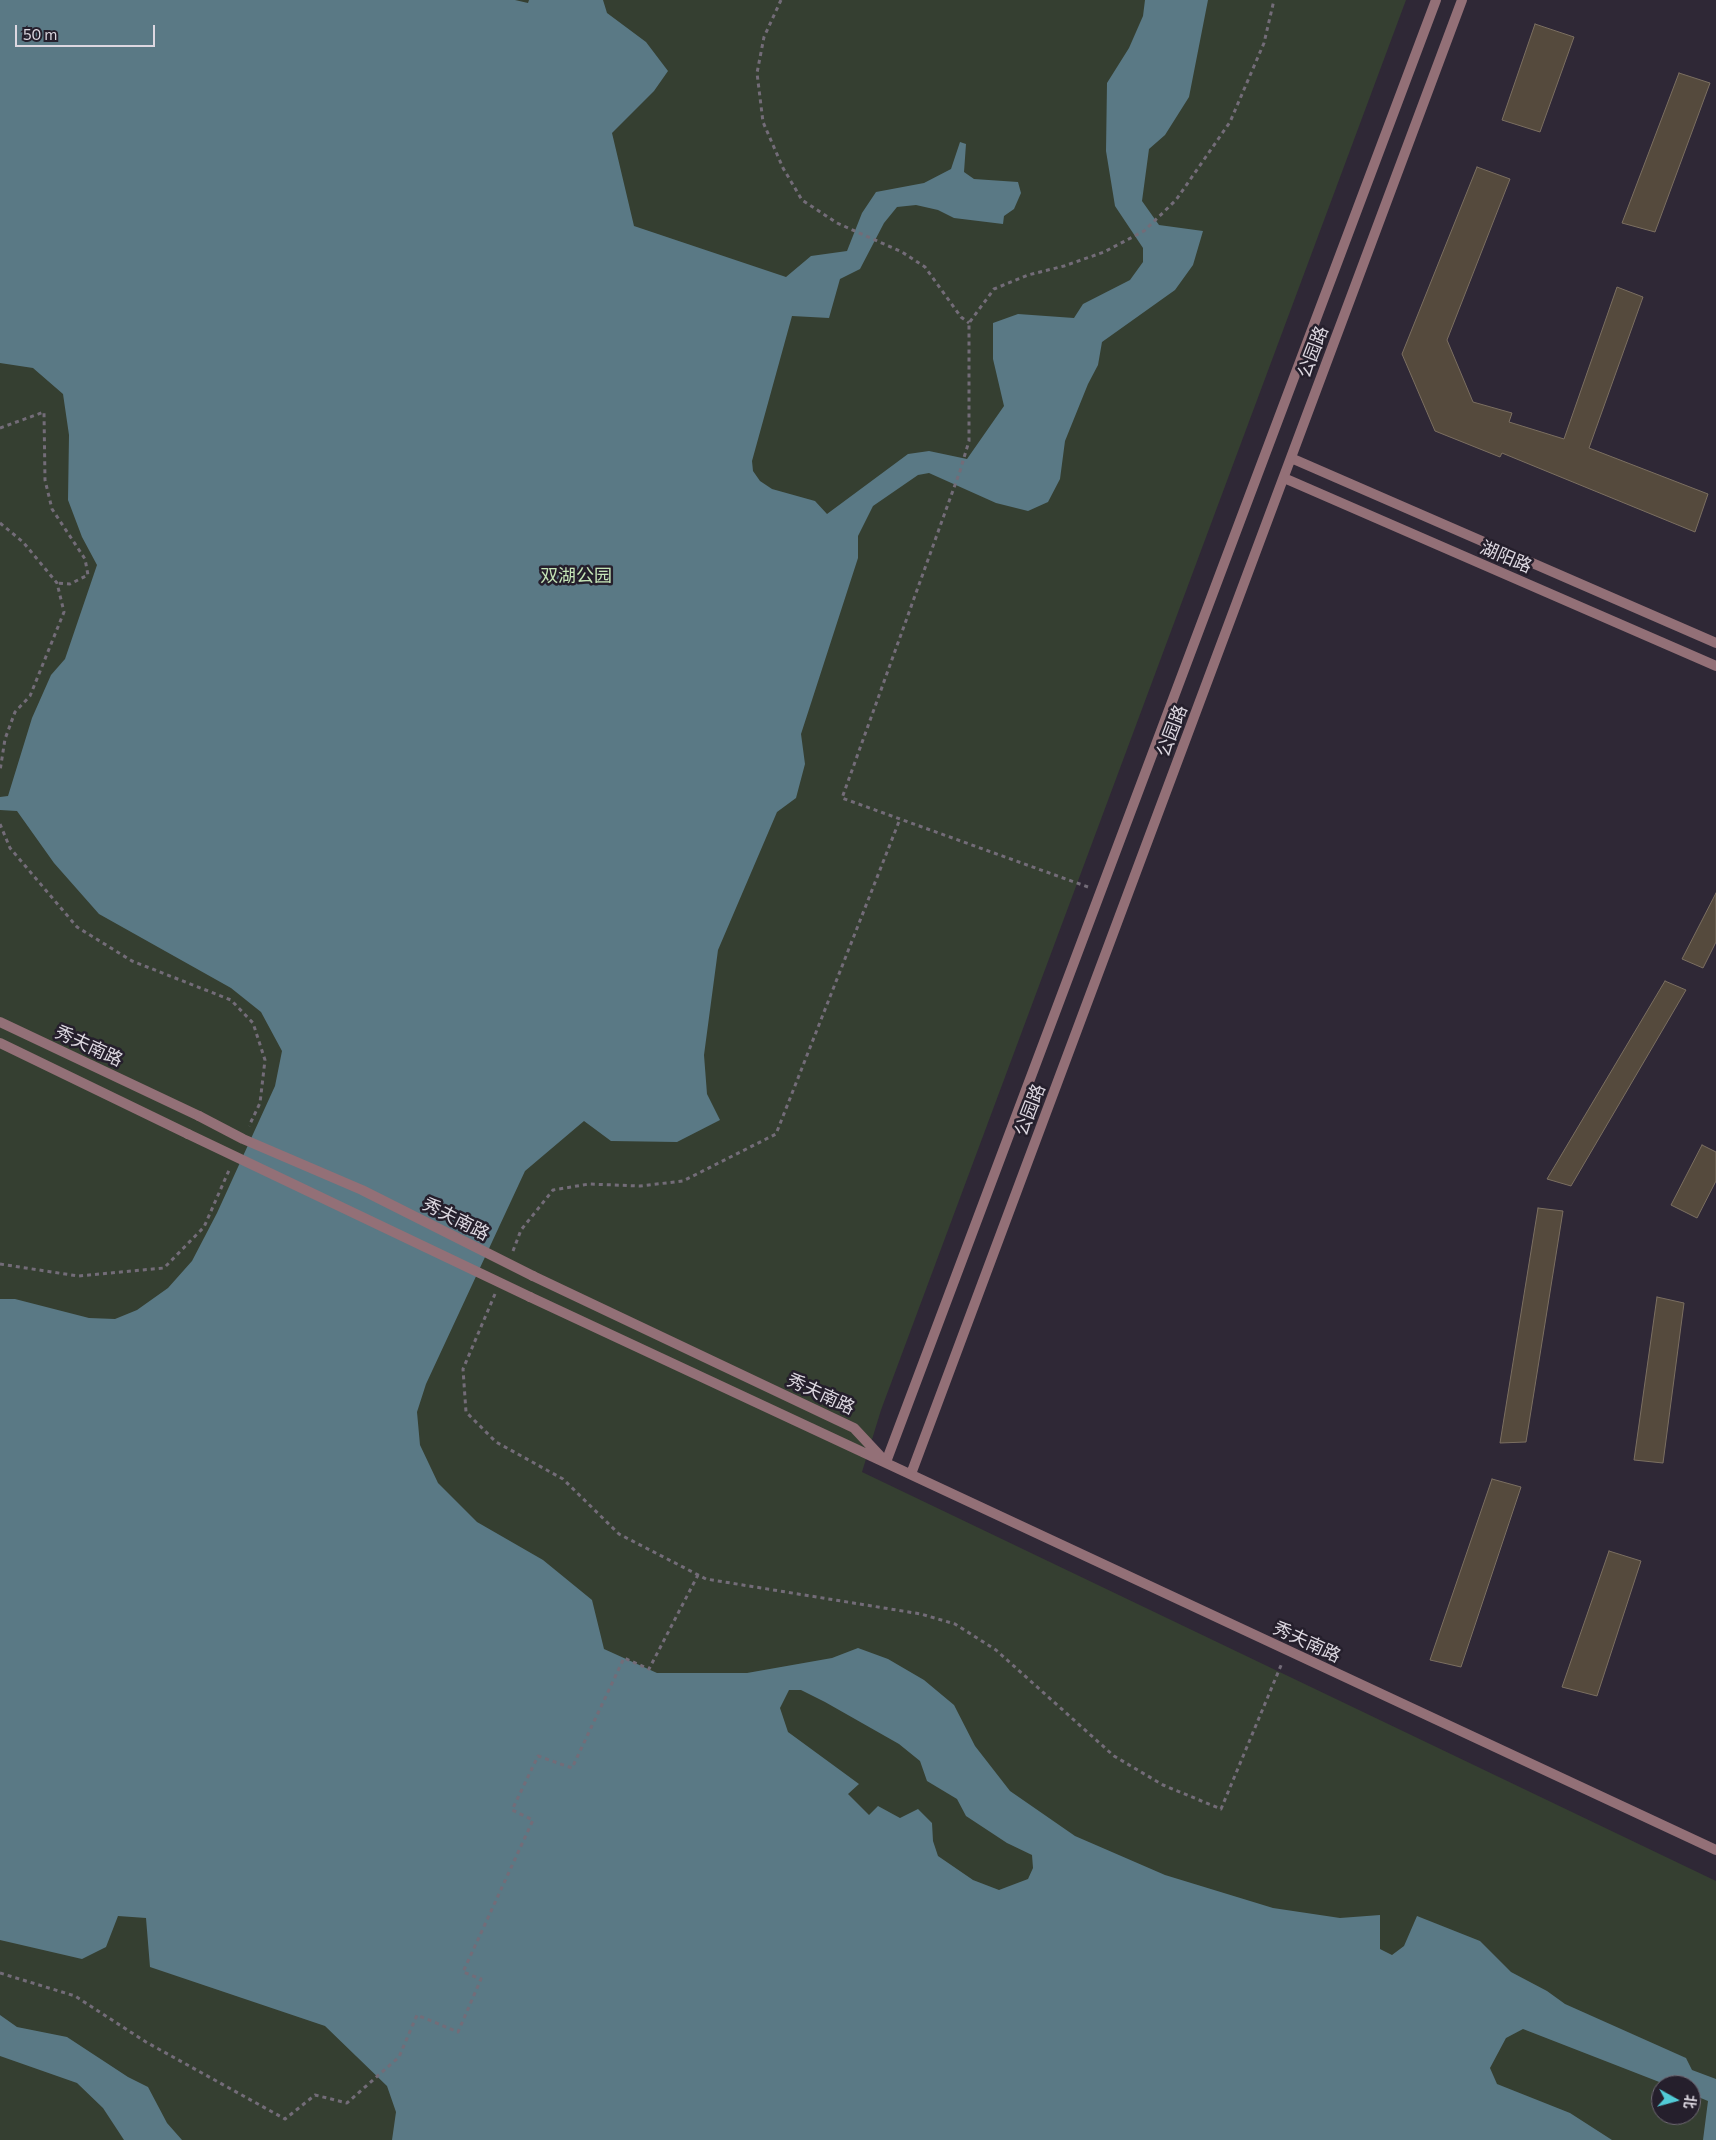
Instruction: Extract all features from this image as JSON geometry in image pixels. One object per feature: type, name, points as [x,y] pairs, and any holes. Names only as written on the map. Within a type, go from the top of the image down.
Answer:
[{"type":"street","name":"公园路","points":[[886,1462],[1436,0]]},
{"type":"street","name":"公园路","points":[[911,1474],[1462,0]]},
{"type":"street","name":"湖阳路","points":[[1291,458],[1716,643]]},
{"type":"street","name":"湖阳路","points":[[1284,478],[1716,666]]},
{"type":"street","name":"秀夫南路","points":[[0,1022],[199,1116],[243,1139],[362,1190],[533,1276],[854,1428],[886,1462]]},
{"type":"street","name":"秀夫南路","points":[[0,1043],[530,1297],[1716,1850]]},
{"type":"path","points":[[781,0],[764,37],[757,73],[762,122],[783,168],[802,200],[837,223],[902,252],[925,267],[961,317],[969,323]]},
{"type":"path","points":[[1101,891],[842,798],[960,471],[969,441],[969,323],[994,289],[1028,275],[1064,266],[1104,252],[1144,231],[1176,200],[1230,122],[1264,43],[1274,0]]},
{"type":"path","points":[[0,428],[44,412],[45,480],[52,509],[86,559],[88,575],[70,584],[57,583]]},
{"type":"path","points":[[0,523],[23,542],[57,583],[64,612],[30,696],[15,712],[4,739],[0,771]]},
{"type":"path","points":[[0,1973],[75,1996],[146,2042],[285,2119],[315,2095],[347,2103],[399,2057],[417,2014],[458,2032],[481,1979],[463,1972],[533,1820],[512,1810],[538,1756],[572,1768],[624,1658],[649,1669],[698,1575]]},
{"type":"green space","name":"双湖公园","points":[[0,0],[1406,0],[881,1410],[862,1472],[1716,1881],[1716,2140],[0,2140]]},
{"type":"water","points":[[0,0],[515,0],[528,3],[529,0],[603,0],[607,13],[646,42],[668,71],[654,91],[612,133],[634,226],[786,277],[811,256],[847,251],[862,213],[876,192],[924,183],[951,169],[960,142],[966,144],[964,172],[974,179],[1018,182],[1021,193],[1014,209],[1004,216],[1003,224],[954,218],[938,210],[916,205],[897,207],[884,223],[860,269],[840,279],[829,318],[792,316],[752,461],[753,471],[760,481],[772,489],[815,501],[827,514],[908,454],[929,451],[967,459],[1004,406],[993,359],[993,323],[1018,314],[1074,318],[1083,304],[1130,280],[1143,262],[1143,248],[1115,206],[1106,151],[1107,83],[1129,48],[1143,16],[1145,0],[1208,0],[1189,97],[1165,135],[1149,149],[1142,201],[1159,225],[1203,231],[1193,265],[1175,290],[1102,342],[1098,365],[1088,384],[1065,441],[1060,479],[1048,502],[1028,511],[996,503],[929,473],[918,475],[873,506],[858,536],[858,558],[801,734],[805,764],[796,798],[777,812],[718,950],[704,1055],[707,1094],[720,1120],[677,1142],[611,1141],[584,1121],[525,1171],[426,1384],[417,1412],[420,1445],[438,1483],[477,1522],[543,1560],[592,1600],[604,1649],[657,1673],[747,1673],[832,1658],[858,1648],[888,1659],[924,1680],[954,1705],[975,1746],[1010,1791],[1075,1836],[1165,1875],[1273,1908],[1340,1918],[1380,1915],[1380,1949],[1392,1955],[1404,1946],[1417,1916],[1480,1941],[1511,1972],[1547,1991],[1565,2004],[1686,2058],[1692,2070],[1716,2079],[1716,2140],[1703,2140],[1708,2101],[1701,2098],[1701,2075],[1651,2075],[1651,2079],[1523,2029],[1506,2038],[1490,2068],[1497,2084],[1570,2113],[1612,2140],[392,2140],[396,2112],[387,2086],[325,2026],[150,1967],[146,1918],[118,1916],[106,1947],[82,1959],[0,1940],[0,1299],[15,1299],[89,1318],[115,1319],[137,1310],[168,1288],[192,1261],[217,1213],[275,1086],[282,1051],[261,1012],[231,988],[99,914],[54,863],[17,811],[0,810],[0,797],[8,796],[32,718],[51,675],[65,659],[97,565],[82,537],[68,500],[69,435],[63,394],[33,368],[0,363]],"holes":[[[789,1690],[801,1690],[899,1744],[920,1761],[927,1781],[957,1799],[966,1816],[1007,1843],[1032,1855],[1033,1868],[1028,1879],[999,1890],[973,1880],[938,1856],[933,1841],[932,1823],[918,1809],[900,1818],[878,1806],[869,1815],[848,1794],[859,1784],[788,1732],[780,1708]]]},
{"type":"water","points":[[0,2015],[17,2027],[67,2037],[128,2077],[148,2087],[167,2123],[182,2140],[124,2140],[103,2108],[77,2083],[0,2056]]},
{"type":"building","points":[[1535,24],[1574,37],[1540,132],[1502,120]]},
{"type":"building","points":[[1679,73],[1710,83],[1655,232],[1622,223]]},
{"type":"building","points":[[1477,167],[1510,179],[1447,340],[1473,402],[1512,413],[1509,422],[1564,439],[1617,287],[1643,297],[1589,448],[1708,494],[1695,532],[1502,453],[1500,457],[1435,431],[1402,354]]},
{"type":"building","points":[[1716,893],[1716,942],[1703,968],[1682,959]]},
{"type":"building","points":[[1665,981],[1686,990],[1571,1186],[1547,1179]]},
{"type":"building","points":[[1702,1145],[1716,1152],[1716,1181],[1697,1218],[1671,1205]]},
{"type":"building","points":[[1538,1208],[1563,1211],[1526,1442],[1500,1443]]},
{"type":"building","points":[[1657,1297],[1684,1303],[1663,1463],[1634,1460]]},
{"type":"building","points":[[1492,1479],[1521,1487],[1461,1667],[1430,1660]]},
{"type":"building","points":[[1609,1551],[1641,1561],[1597,1696],[1562,1687]]}]
